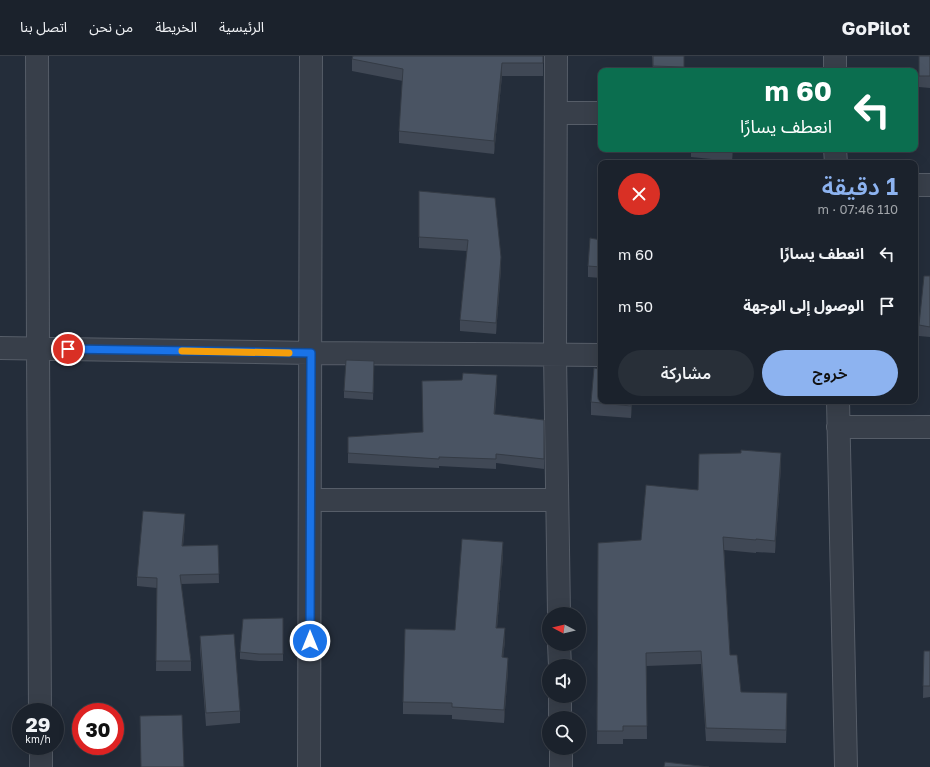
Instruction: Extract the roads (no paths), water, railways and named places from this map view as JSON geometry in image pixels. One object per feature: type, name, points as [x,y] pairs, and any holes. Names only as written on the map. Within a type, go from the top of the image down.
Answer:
[{"type":"street","points":[[37,56],[40,703]]},
{"type":"street","points":[[309,767],[312,56]]},
{"type":"street","points":[[556,56],[555,355],[559,607]]},
{"type":"street","points":[[835,56],[835,68]]},
{"type":"street","points":[[556,113],[598,113]]},
{"type":"street","points":[[918,185],[930,185]]},
{"type":"street","points":[[0,348],[311,353],[598,355]]},
{"type":"street","points":[[838,404],[846,767]]},
{"type":"street","points":[[838,427],[930,427]]},
{"type":"street","points":[[310,500],[557,500]]},
{"type":"street","points":[[41,755],[41,767]]},
{"type":"street","points":[[561,755],[561,767]]}]
